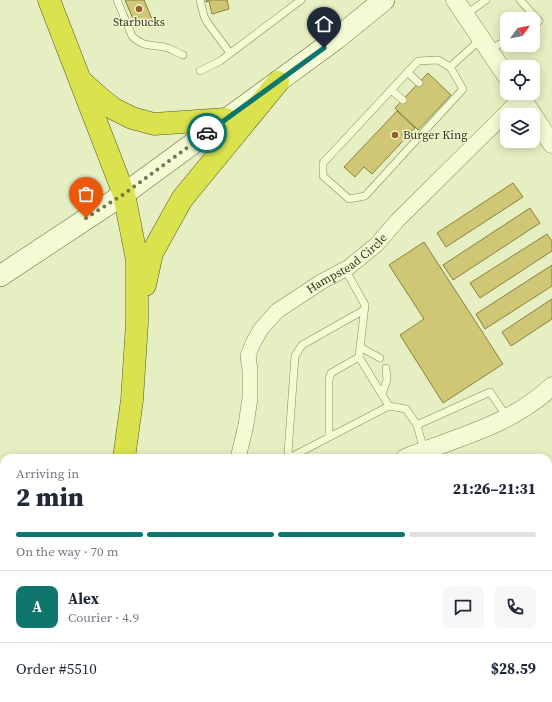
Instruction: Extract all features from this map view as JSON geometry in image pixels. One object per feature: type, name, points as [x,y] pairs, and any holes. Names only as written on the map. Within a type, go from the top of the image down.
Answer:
[{"type":"highway","points":[[49,0],[124,194],[137,260],[137,323],[132,400],[125,454]]},
{"type":"highway","points":[[79,79],[114,109],[132,118],[154,124],[226,119]]},
{"type":"highway","points":[[137,323],[152,253],[182,198],[278,82]]},
{"type":"main road","points":[[0,276],[124,194],[336,39],[384,0]]},
{"type":"street","points":[[455,0],[500,66]]},
{"type":"street","name":"Hampstead Circle","points":[[239,454],[246,425],[250,398],[250,370],[248,356],[261,329],[277,311],[363,257],[516,100]]},
{"type":"street","points":[[540,126],[552,144]]},
{"type":"street","points":[[416,454],[508,418],[550,391]]},
{"type":"lane","points":[[116,0],[132,36],[136,40],[142,44],[167,48],[183,55]]},
{"type":"lane","points":[[200,0],[207,22],[230,53]]},
{"type":"lane","points":[[200,71],[220,61],[301,0]]},
{"type":"lane","points":[[465,15],[486,0]]},
{"type":"lane","points":[[525,2],[532,12]]},
{"type":"lane","points":[[450,67],[485,44],[500,41]]},
{"type":"lane","points":[[438,60],[450,67],[463,89],[428,124],[365,196],[349,199],[323,176],[323,163],[418,61],[438,60]]},
{"type":"lane","points":[[407,72],[419,83]]},
{"type":"lane","points":[[391,90],[403,100]]},
{"type":"lane","points":[[345,269],[365,305],[359,357],[389,406]]},
{"type":"lane","points":[[289,454],[288,452],[295,356],[302,345],[364,310]]},
{"type":"lane","points":[[360,347],[380,358]]},
{"type":"lane","points":[[329,437],[328,380],[331,373],[359,357]]},
{"type":"lane","points":[[382,394],[387,380],[386,368]]},
{"type":"lane","points":[[417,425],[490,392],[508,418]]},
{"type":"lane","points":[[297,454],[389,406],[406,410],[417,425],[424,451]]},
{"type":"building","name":"Starbucks","points":[[125,0],[144,0],[152,19],[136,26]]},
{"type":"building","points":[[206,0],[227,0],[229,9],[212,14],[209,1],[206,2]]},
{"type":"building","points":[[428,73],[451,95],[418,130],[395,108]]},
{"type":"building","points":[[397,111],[415,128],[372,174],[364,167],[355,177],[344,167]]},
{"type":"building","points":[[513,183],[523,197],[446,247],[437,233]]},
{"type":"building","points":[[530,208],[540,223],[453,280],[443,265]]},
{"type":"building","points":[[547,234],[552,241],[552,251],[480,298],[470,283]]},
{"type":"building","points":[[424,242],[503,364],[443,403],[400,335],[424,319],[389,265]]},
{"type":"building","points":[[552,265],[552,286],[485,329],[476,314]]},
{"type":"building","points":[[552,299],[552,319],[511,346],[502,332]]},
{"type":"way so far","points":[[86,218],[124,194],[207,133]]},
{"type":"place","name":"Starbucks","points":[[139,9]]},
{"type":"place","name":"Burger King","points":[[395,135]]},
{"type":"route","points":[[207,133],[324,48]]}]
